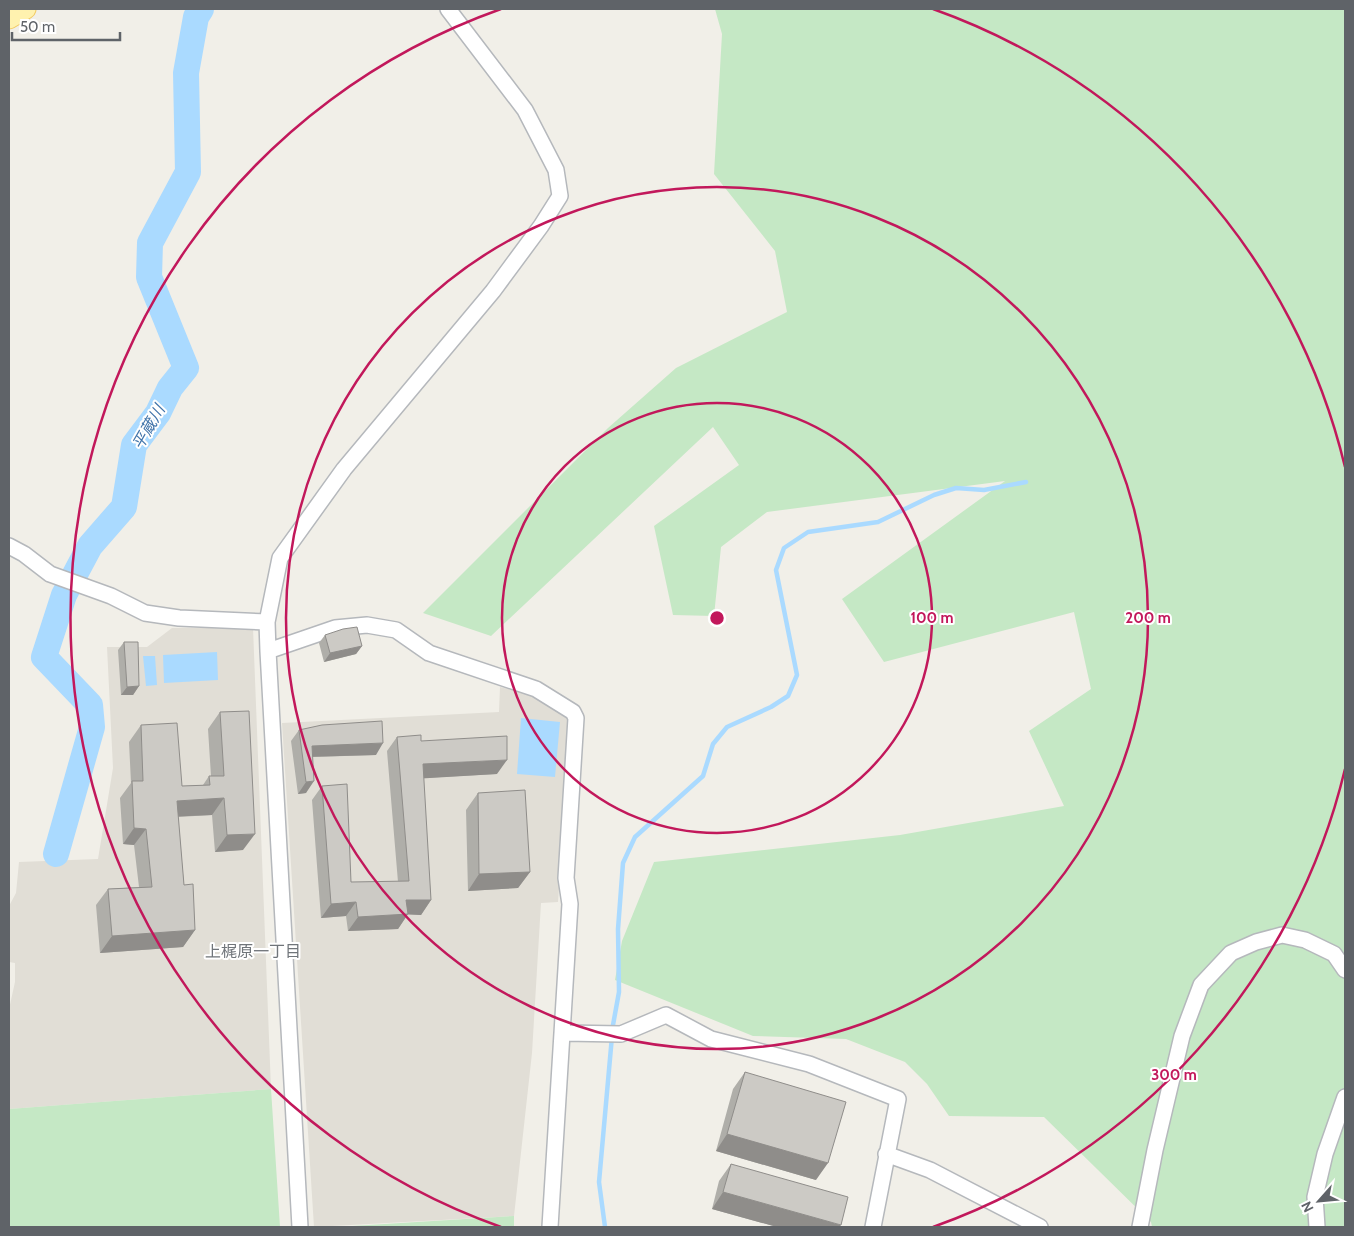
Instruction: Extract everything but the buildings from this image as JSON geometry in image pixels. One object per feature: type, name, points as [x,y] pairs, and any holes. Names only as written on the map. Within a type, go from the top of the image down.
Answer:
[{"type":"main road","points":[[9,18],[26,9]]},
{"type":"street","points":[[300,1227],[267,622],[280,558],[344,470],[493,291],[541,226],[560,196],[556,170],[525,110],[448,9]]},
{"type":"street","points":[[9,546],[24,554],[50,574],[111,596],[145,613],[179,618],[267,622]]},
{"type":"street","points":[[268,651],[335,628],[367,625],[396,630],[429,653],[536,689],[573,712],[576,718],[566,878],[570,904],[564,1033],[550,1227]]},
{"type":"street","points":[[1140,1227],[1155,1150],[1182,1036],[1201,985],[1231,953],[1256,942],[1282,935],[1305,940],[1334,954],[1345,970]]},
{"type":"street","points":[[564,1033],[621,1034],[666,1015],[710,1039],[809,1064],[898,1099],[873,1227]]},
{"type":"street","points":[[1317,1227],[1316,1197],[1326,1154],[1345,1097]]},
{"type":"street","points":[[886,1154],[930,1170],[1040,1227]]},
{"type":"shaded area","points":[[172,628],[253,628],[271,1089],[9,1109],[9,1009],[15,982],[15,963],[9,962],[9,906],[16,893],[19,862],[98,859],[113,768],[107,647],[147,647]]},
{"type":"shaded area","points":[[500,687],[542,698],[571,717],[558,902],[541,903],[532,1053],[514,1216],[314,1227],[282,723],[499,712]]},
{"type":"green space","points":[[715,9],[1345,9],[1345,1227],[1152,1227],[1151,1222],[1044,1117],[949,1116],[927,1084],[905,1062],[846,1039],[753,1036],[615,980],[622,941],[654,862],[900,835],[1064,806],[1029,731],[1091,689],[1074,612],[884,662],[842,599],[1005,481],[767,512],[721,547],[714,616],[673,615],[654,526],[739,465],[713,427],[491,636],[423,613],[608,428],[676,368],[787,312],[775,251],[714,174],[722,34]]},
{"type":"green space","points":[[271,1089],[280,1227],[9,1227],[9,1109]]},
{"type":"green space","points":[[514,1216],[514,1227],[336,1227]]},
{"type":"water","points":[[217,652],[218,680],[164,683],[163,655]]},
{"type":"water","points":[[143,656],[155,656],[157,685],[146,686]]},
{"type":"water","points":[[521,718],[560,722],[555,777],[517,774]]},
{"type":"waterway","name":"平蔵川","points":[[56,854],[92,727],[90,705],[44,657],[64,595],[90,546],[124,507],[134,445],[158,413],[170,388],[186,368],[149,277],[150,243],[188,172],[186,73],[196,17],[201,9]]},
{"type":"waterway","points":[[605,1227],[599,1182],[613,1025],[619,992],[618,929],[623,863],[635,837],[703,776],[713,744],[727,727],[771,707],[788,696],[797,675],[776,570],[784,548],[808,532],[878,522],[934,495],[956,488],[984,490],[1026,482]]},
{"type":"district","name":"上梶原一丁目","points":[[253,951]]}]
